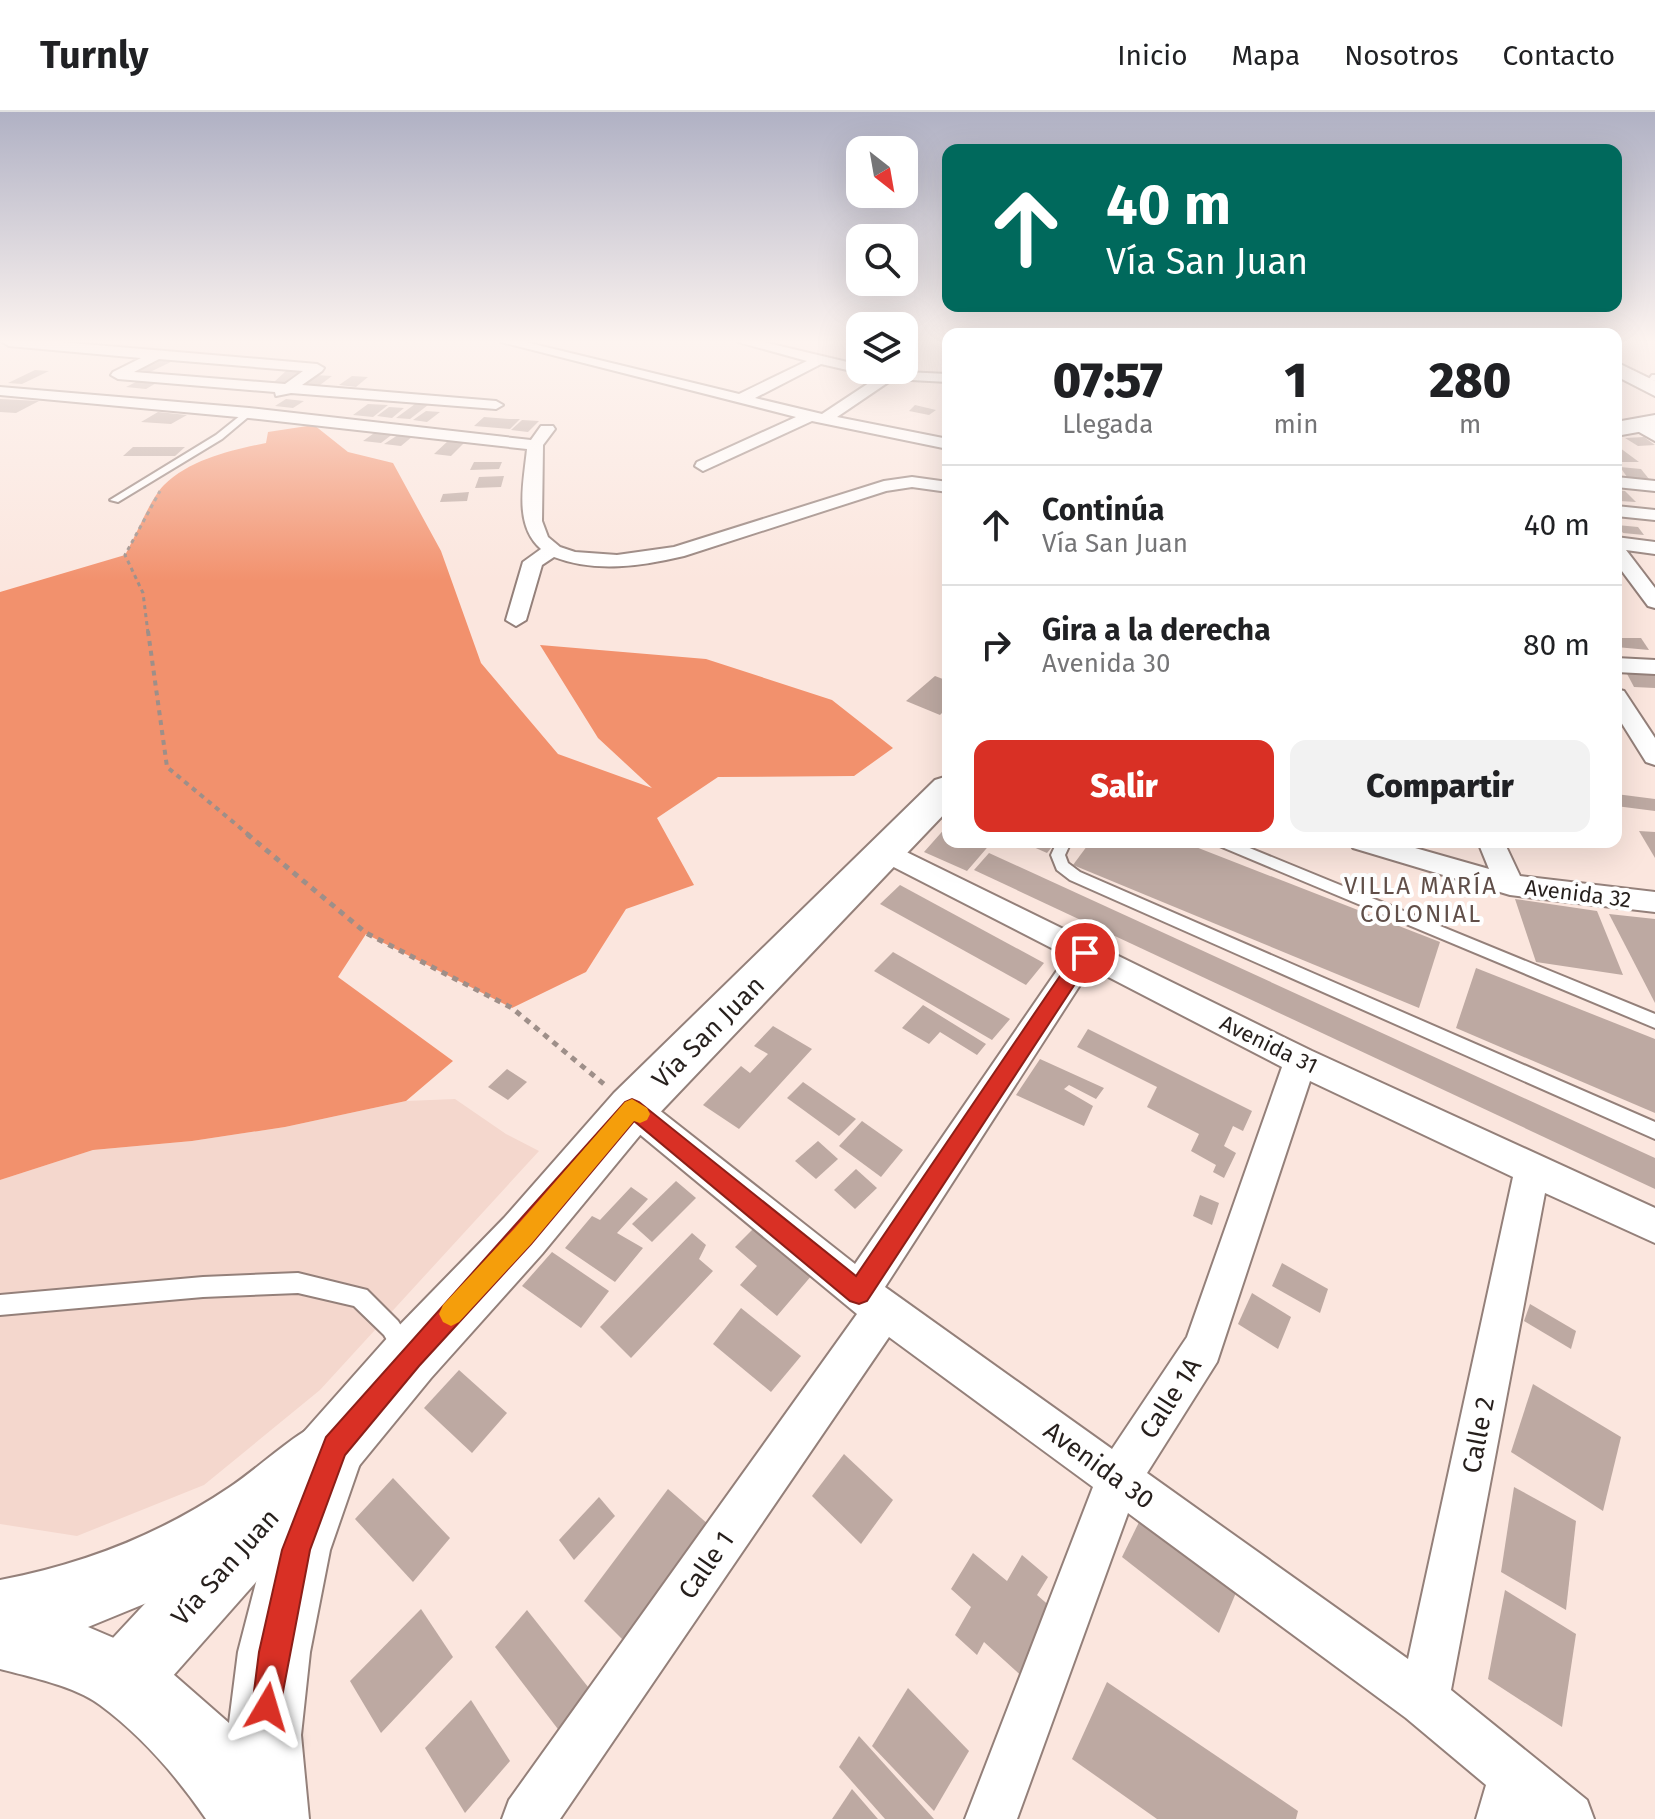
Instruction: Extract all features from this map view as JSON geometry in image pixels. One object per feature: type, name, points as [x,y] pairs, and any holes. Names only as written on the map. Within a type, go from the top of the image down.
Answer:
[{"type":"street","points":[[326,422],[535,445]]},
{"type":"street","points":[[703,466],[806,422]]},
{"type":"street","points":[[840,422],[941,442]]},
{"type":"street","points":[[547,429],[535,445],[533,520],[542,542],[570,557],[602,561],[642,559],[677,552],[884,486],[912,482],[942,486]]},
{"type":"street","points":[[1622,483],[1655,486]]},
{"type":"street","points":[[1622,512],[1655,515]]},
{"type":"street","points":[[1622,544],[1655,548]]},
{"type":"street","points":[[516,620],[533,562],[553,550]]},
{"type":"street","points":[[1622,559],[1655,602]]},
{"type":"street","points":[[1622,581],[1639,583]]},
{"type":"street","points":[[1622,665],[1655,667]]},
{"type":"street","points":[[1622,705],[1655,757]]},
{"type":"street","name":"Vía San Juan","points":[[124,1678],[335,1446],[410,1357],[523,1236],[632,1108],[942,794]]},
{"type":"street","name":"Avenida 32","points":[[1383,848],[1510,885],[1655,902]]},
{"type":"street","points":[[1494,848],[1510,885]]},
{"type":"street","name":"Avenida 31","points":[[888,852],[1300,1061],[1655,1226]]},
{"type":"street","name":"Calle 1","points":[[528,1819],[872,1301],[1085,953]]},
{"type":"street","name":"Calle 1A","points":[[991,1819],[1118,1479],[1203,1348],[1300,1061]]},
{"type":"street","name":"Avenida 30","points":[[632,1108],[872,1301],[1424,1700],[1509,1797],[1568,1819]]},
{"type":"street","name":"Calle 2","points":[[1424,1700],[1532,1170]]},
{"type":"street","points":[[0,1615],[81,1593],[191,1549],[252,1511],[335,1446]]},
{"type":"street","points":[[270,1819],[264,1735],[274,1652],[296,1550],[335,1446]]},
{"type":"street","points":[[0,1634],[42,1644],[124,1678],[203,1750],[253,1819]]},
{"type":"lane","points":[[115,500],[219,437],[238,422]]},
{"type":"lane","points":[[1061,848],[1058,855],[1062,866],[1075,876],[1655,1131]]},
{"type":"lane","points":[[1237,848],[1655,1021]]},
{"type":"lane","points":[[0,1305],[203,1287],[298,1283],[360,1297],[391,1328],[410,1357]]},
{"type":"path","points":[[162,487],[125,555],[143,593],[167,767],[366,933],[512,1008],[632,1108]]},
{"type":"shaded area","points":[[314,425],[348,452],[393,463],[441,551],[481,663],[558,754],[652,788],[598,738],[540,645],[706,659],[832,700],[893,748],[854,776],[718,777],[657,818],[694,885],[626,909],[586,972],[512,1008],[366,934],[338,977],[453,1061],[406,1101],[285,1127],[192,1141],[93,1150],[0,1180],[0,592],[125,555],[154,499],[175,476],[212,457],[266,443],[268,432]]},
{"type":"shaded area","points":[[455,1099],[506,1134],[539,1151],[320,1390],[204,1485],[77,1536],[0,1524],[0,1180],[93,1150],[192,1141],[285,1127],[406,1101]]},
{"type":"building","points":[[142,422],[175,422],[171,424]]},
{"type":"building","points":[[479,422],[517,422],[510,429],[474,426]]},
{"type":"building","points":[[520,422],[538,422],[528,432],[511,430]]},
{"type":"building","points":[[377,431],[394,433],[381,443],[363,441]]},
{"type":"building","points":[[398,435],[413,436],[401,446],[384,444]]},
{"type":"building","points":[[1644,437],[1655,445],[1638,446],[1625,438]]},
{"type":"building","points":[[449,440],[466,441],[451,456],[434,454]]},
{"type":"building","points":[[133,447],[185,447],[175,456],[123,456]]},
{"type":"building","points":[[1622,449],[1639,462],[1622,462]]},
{"type":"building","points":[[474,462],[502,462],[499,469],[470,470]]},
{"type":"building","points":[[1622,467],[1641,469],[1649,479],[1627,477]]},
{"type":"building","points":[[504,476],[501,487],[475,488],[479,477]]},
{"type":"building","points":[[1622,491],[1625,491],[1636,502],[1622,501]]},
{"type":"building","points":[[469,492],[467,501],[440,502],[443,494]]},
{"type":"building","points":[[1622,525],[1638,527],[1644,535],[1623,533]]},
{"type":"building","points":[[1622,638],[1641,638],[1649,650],[1622,648]]},
{"type":"building","points":[[1625,670],[1655,671],[1655,688],[1634,687]]},
{"type":"building","points":[[935,676],[942,679],[940,715],[906,701]]},
{"type":"building","points":[[1622,795],[1655,799],[1655,811],[1622,807]]},
{"type":"building","points":[[1639,831],[1655,832],[1655,858]]},
{"type":"building","points":[[942,832],[942,848],[987,848],[967,871],[924,852]]},
{"type":"building","points":[[1086,848],[1198,848],[1440,942],[1419,1008],[1073,865]]},
{"type":"building","points":[[989,853],[1655,1158],[1655,1189],[974,870]]},
{"type":"building","points":[[900,885],[1044,963],[1026,985],[880,904]]},
{"type":"building","points":[[1515,899],[1597,911],[1623,975],[1536,962]]},
{"type":"building","points":[[1609,914],[1655,919],[1655,1003]]},
{"type":"building","points":[[893,952],[1010,1019],[992,1040],[874,971]]},
{"type":"building","points":[[1476,968],[1655,1039],[1655,1113],[1456,1028]]},
{"type":"building","points":[[923,1005],[986,1044],[977,1055],[940,1032],[929,1044],[902,1028]]},
{"type":"building","points":[[773,1026],[812,1049],[739,1129],[703,1105],[741,1066],[750,1073],[768,1054],[754,1046]]},
{"type":"building","points":[[1088,1029],[1252,1111],[1243,1131],[1233,1126],[1224,1146],[1236,1153],[1224,1178],[1213,1172],[1216,1165],[1191,1151],[1199,1134],[1147,1107],[1157,1087],[1077,1047]]},
{"type":"building","points":[[1040,1059],[1104,1088],[1096,1099],[1069,1085],[1064,1089],[1093,1106],[1084,1126],[1016,1095]]},
{"type":"building","points":[[507,1069],[527,1082],[508,1100],[488,1087]]},
{"type":"building","points":[[803,1082],[856,1119],[839,1136],[787,1098]]},
{"type":"building","points":[[862,1121],[903,1150],[881,1177],[839,1146]]},
{"type":"building","points":[[818,1141],[838,1159],[816,1179],[795,1161]]},
{"type":"building","points":[[856,1169],[877,1188],[855,1209],[834,1190]]},
{"type":"building","points":[[676,1181],[696,1198],[652,1242],[632,1224]]},
{"type":"building","points":[[631,1187],[648,1199],[617,1233],[643,1248],[615,1282],[565,1248],[592,1216],[600,1220]]},
{"type":"building","points":[[1200,1195],[1219,1203],[1212,1225],[1193,1216]]},
{"type":"building","points":[[766,1216],[824,1261],[777,1316],[740,1285],[757,1266],[735,1247]]},
{"type":"building","points":[[692,1233],[706,1245],[699,1259],[713,1271],[631,1358],[600,1327]]},
{"type":"building","points":[[552,1252],[609,1291],[581,1328],[522,1286]]},
{"type":"building","points":[[1282,1263],[1328,1289],[1320,1313],[1272,1286]]},
{"type":"building","points":[[1252,1293],[1291,1317],[1278,1349],[1238,1324]]},
{"type":"building","points":[[1530,1304],[1576,1331],[1571,1349],[1524,1321]]},
{"type":"building","points":[[741,1308],[801,1356],[771,1392],[713,1344]]},
{"type":"building","points":[[459,1370],[507,1413],[472,1453],[424,1408]]},
{"type":"building","points":[[1533,1384],[1621,1437],[1603,1511],[1511,1452]]},
{"type":"building","points":[[844,1454],[893,1500],[861,1544],[812,1496]]},
{"type":"building","points":[[393,1478],[450,1538],[413,1582],[355,1519]]},
{"type":"building","points":[[1514,1487],[1576,1521],[1566,1610],[1501,1572]]},
{"type":"building","points":[[668,1489],[717,1532],[633,1650],[584,1601]]},
{"type":"building","points":[[599,1497],[615,1516],[574,1560],[559,1540]]},
{"type":"building","points":[[1142,1516],[1238,1588],[1219,1633],[1122,1557]]},
{"type":"building","points":[[973,1553],[1007,1581],[1022,1555],[1048,1577],[1037,1595],[1060,1615],[1025,1679],[984,1642],[977,1655],[955,1635],[971,1607],[951,1589]]},
{"type":"building","points":[[1505,1590],[1576,1634],[1562,1727],[1488,1679]]},
{"type":"building","points":[[421,1609],[453,1657],[381,1733],[350,1681]]},
{"type":"building","points":[[527,1610],[596,1697],[564,1737],[495,1647]]},
{"type":"building","points":[[1107,1682],[1298,1811],[1296,1819],[1157,1819],[1072,1759]]},
{"type":"building","points":[[908,1688],[969,1751],[934,1811],[872,1746]]},
{"type":"building","points":[[471,1700],[510,1761],[465,1813],[425,1748]]},
{"type":"building","points":[[859,1736],[934,1819],[885,1819],[839,1767]]},
{"type":"building","points":[[852,1789],[878,1819],[832,1819]]},
{"type":"slow traffic","points":[[451,1314],[523,1236],[632,1108],[640,1114]]},
{"type":"district","name":"VILLA MARÍA COLONIAL","points":[[1421,900]]},
{"type":"route","points":[[267,1707],[274,1652],[296,1550],[335,1446],[410,1357],[523,1236],[632,1108],[859,1292],[1085,953]]}]
